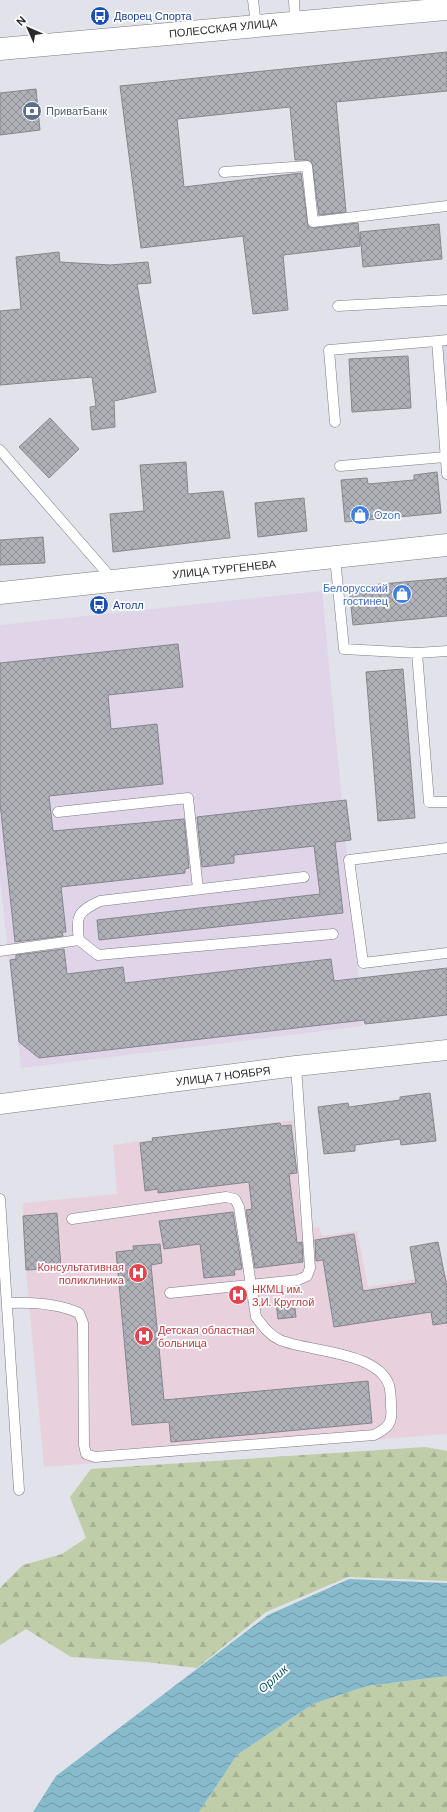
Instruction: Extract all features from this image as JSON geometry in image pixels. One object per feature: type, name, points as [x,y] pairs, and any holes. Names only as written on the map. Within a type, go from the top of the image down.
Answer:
[{"type":"main road","name":"ПОЛЕССКАЯ УЛИЦА","points":[[0,49],[447,9]]},
{"type":"main road","name":"УЛИЦА ТУРГЕНЕВА","points":[[0,593],[447,545]]},
{"type":"street","name":"УЛИЦА 7 НОЯБРЯ","points":[[0,1104],[296,1066],[447,1050]]},
{"type":"lane","points":[[253,0],[256,25]]},
{"type":"lane","points":[[294,0],[295,22]]},
{"type":"lane","points":[[224,172],[307,166],[313,222],[447,206]]},
{"type":"lane","points":[[338,306],[447,300]]},
{"type":"lane","points":[[335,422],[329,350],[442,340],[445,457],[447,474]]},
{"type":"lane","points":[[0,450],[113,581]]},
{"type":"lane","points":[[340,466],[445,457]]},
{"type":"lane","points":[[336,557],[344,649],[416,653],[447,651]]},
{"type":"lane","points":[[416,653],[429,802],[447,802]]},
{"type":"lane","points":[[58,812],[188,798],[198,889]]},
{"type":"lane","points":[[447,848],[349,860],[363,963],[447,953]]},
{"type":"lane","points":[[79,940],[77,921],[85,908],[100,901],[304,877]]},
{"type":"lane","points":[[0,950],[79,940],[98,955],[333,934]]},
{"type":"lane","points":[[170,1293],[298,1280],[307,1276],[310,1268],[296,1066]]},
{"type":"lane","points":[[8,1303],[30,1302],[69,1309],[79,1313],[83,1324],[84,1445],[86,1454],[95,1457],[374,1435],[386,1429],[392,1416],[389,1386],[382,1374],[372,1365],[355,1359],[280,1340],[266,1331],[256,1317],[239,1207],[235,1199],[226,1197],[72,1219]]},
{"type":"lane","points":[[0,1199],[8,1303],[19,1490]]},
{"type":"shaded area","points":[[447,337],[447,489],[436,338]]},
{"type":"shaded area","points":[[322,591],[363,1026],[21,1068],[0,879],[0,625]]},
{"type":"shaded area","name":"НКМЦ им. З.И. Круглой","points":[[293,1120],[301,1229],[319,1227],[322,1236],[357,1231],[368,1287],[447,1274],[447,1434],[44,1467],[26,1270],[23,1203],[117,1194],[113,1145]]},
{"type":"green space","points":[[425,1447],[447,1451],[447,1581],[348,1577],[266,1612],[197,1668],[146,1662],[71,1657],[26,1629],[0,1645],[0,1588],[23,1565],[62,1554],[86,1538],[70,1497],[91,1469]]},
{"type":"green space","points":[[447,1676],[447,1812],[199,1812],[237,1755],[313,1704],[367,1686]]},
{"type":"water","name":"Орлик","points":[[349,1579],[447,1583],[447,1676],[367,1686],[313,1704],[237,1755],[199,1812],[33,1812],[56,1776],[268,1615]]},
{"type":"building","points":[[447,52],[447,91],[336,102],[346,212],[319,215],[312,163],[307,160],[295,160],[290,107],[177,119],[184,187],[301,173],[308,226],[314,228],[358,223],[360,246],[283,255],[288,310],[253,314],[243,236],[141,248],[120,86]]},
{"type":"building","points":[[36,89],[40,130],[0,135],[0,93]]},
{"type":"building","points":[[439,224],[442,259],[363,267],[360,232]]},
{"type":"building","points":[[59,252],[60,262],[110,265],[148,262],[151,283],[137,284],[156,392],[114,401],[115,427],[92,430],[90,407],[96,406],[92,377],[0,385],[0,311],[21,309],[16,257]]},
{"type":"building","points":[[408,356],[411,408],[352,412],[349,359]]},
{"type":"building","points":[[50,418],[79,449],[49,478],[19,447]]},
{"type":"building","points":[[186,462],[188,494],[223,491],[230,538],[113,552],[110,514],[144,511],[140,465]]},
{"type":"building","points":[[437,472],[441,513],[345,522],[341,480],[367,478],[368,484],[414,480],[414,475]]},
{"type":"building","points":[[304,498],[307,531],[258,537],[255,503]]},
{"type":"building","points":[[43,537],[45,563],[0,565],[0,540]]},
{"type":"building","points":[[447,578],[447,616],[353,625],[349,587]]},
{"type":"building","points":[[178,644],[183,687],[108,695],[111,729],[157,724],[163,784],[49,796],[53,831],[184,819],[189,868],[185,869],[185,873],[61,887],[66,932],[62,932],[63,936],[15,942],[0,803],[0,663]]},
{"type":"building","points":[[403,669],[415,818],[378,821],[366,672]]},
{"type":"building","points":[[346,800],[351,840],[335,842],[343,913],[99,940],[97,920],[320,894],[314,846],[234,855],[234,863],[202,867],[197,817]]},
{"type":"building","points":[[64,949],[67,974],[123,967],[125,983],[331,959],[334,981],[447,968],[447,1015],[365,1024],[364,1020],[39,1058],[19,1042],[10,960],[16,959],[16,955]]},
{"type":"building","points":[[430,1093],[436,1141],[401,1145],[400,1139],[355,1145],[355,1151],[324,1154],[318,1107],[348,1103],[349,1107],[400,1100],[400,1097]]},
{"type":"building","points":[[280,1123],[281,1126],[291,1125],[297,1173],[289,1174],[297,1243],[302,1242],[303,1262],[255,1268],[246,1210],[252,1209],[249,1182],[158,1193],[158,1189],[145,1191],[140,1143],[153,1141],[152,1138]]},
{"type":"building","points":[[233,1212],[242,1269],[234,1270],[235,1275],[204,1278],[200,1244],[164,1249],[159,1221]]},
{"type":"building","points":[[57,1213],[61,1268],[26,1270],[23,1216]]},
{"type":"building","points":[[354,1234],[363,1291],[416,1283],[410,1247],[438,1242],[447,1287],[447,1323],[433,1325],[431,1312],[334,1327],[323,1260],[316,1261],[315,1240]]},
{"type":"building","points":[[160,1244],[162,1263],[151,1265],[164,1400],[368,1381],[372,1423],[171,1442],[169,1422],[132,1425],[116,1252],[134,1250],[133,1246]]},
{"type":"building","points":[[294,1300],[296,1317],[278,1319],[276,1302]]},
{"type":"place","name":"Дворец Спорта","points":[[100,16]]},
{"type":"place","name":"ПриватБанк","points":[[32,111]]},
{"type":"place","name":"Ozon","points":[[360,515]]},
{"type":"place","name":"Белорусский гостинец","points":[[402,594]]},
{"type":"place","name":"Атолл","points":[[99,605]]},
{"type":"place","name":"Консультативная поликлиника","points":[[138,1273]]},
{"type":"place","name":"НКМЦ им. З.И. Круглой","points":[[238,1295]]},
{"type":"place","name":"Детская областная больница","points":[[144,1336]]}]
